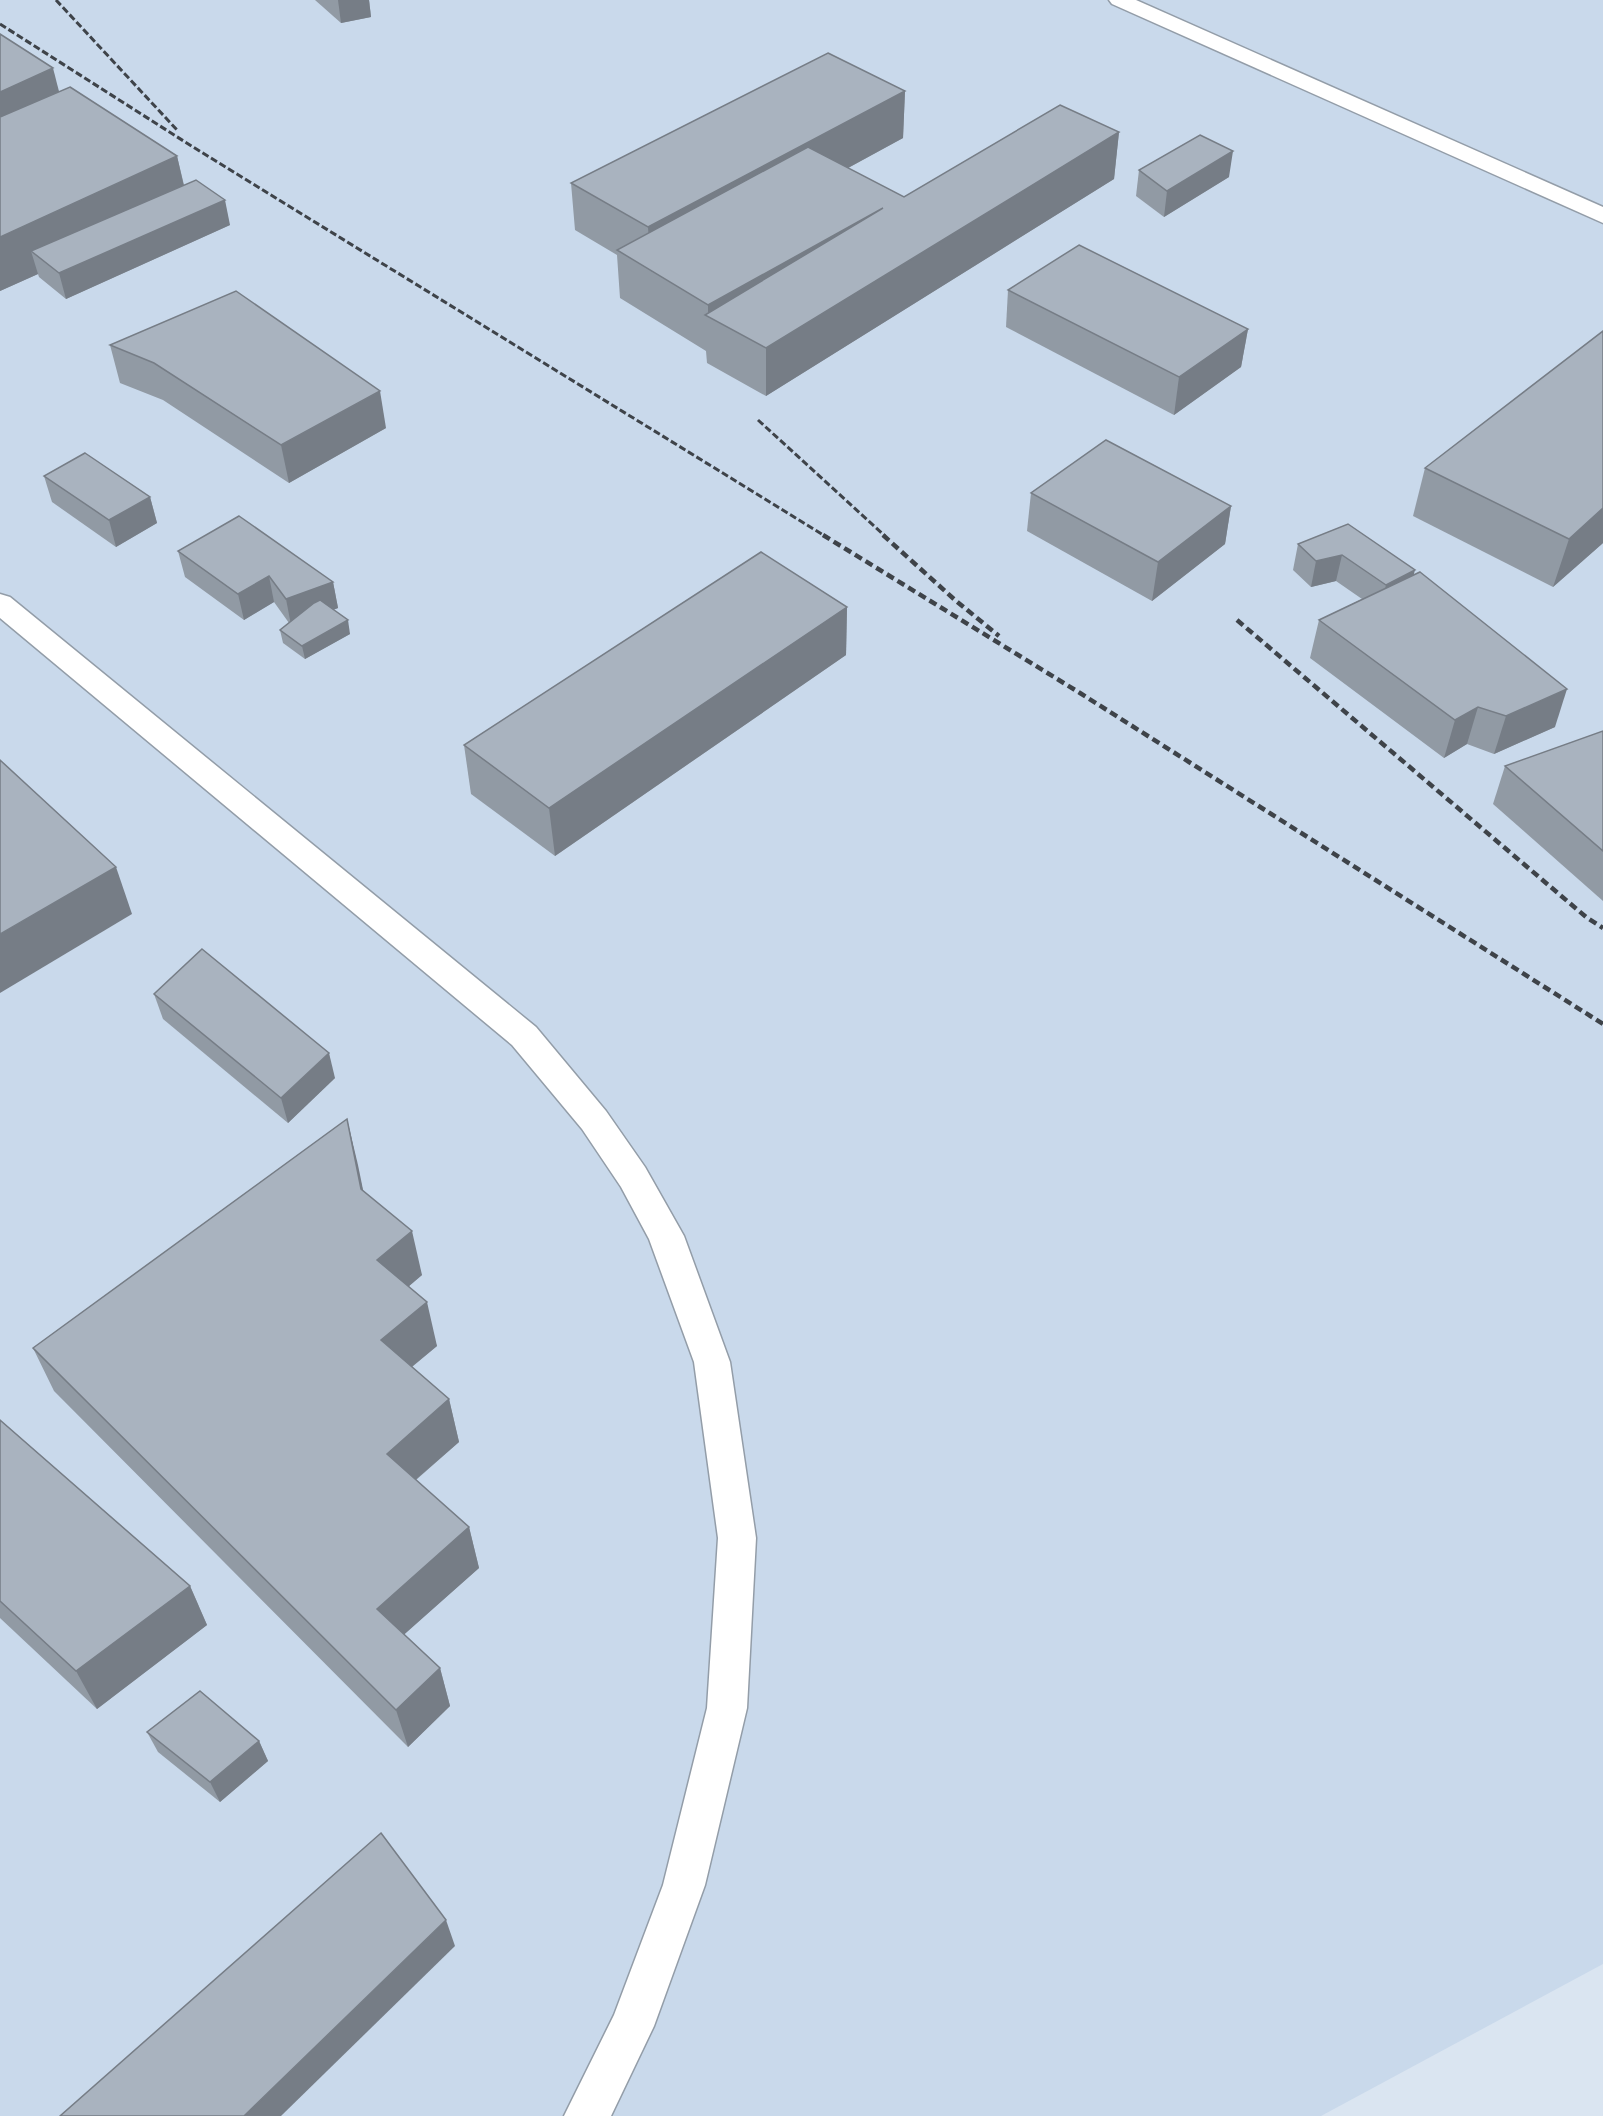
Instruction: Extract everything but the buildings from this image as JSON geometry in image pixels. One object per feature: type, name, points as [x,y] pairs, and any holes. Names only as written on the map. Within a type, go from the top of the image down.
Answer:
[{"type":"street","points":[[1119,0],[1603,216]]},
{"type":"street","points":[[0,603],[524,1036],[594,1120],[633,1177],[666,1236],[712,1362],[737,1538],[727,1708],[684,1885],[632,2026],[587,2116]]},
{"type":"shaded area","points":[[0,0],[1603,0],[1603,1964],[1321,2116],[0,2116]]},
{"type":"railway","points":[[56,0],[178,131]]},
{"type":"railway","points":[[0,24],[193,147],[825,536]]},
{"type":"railway","points":[[758,420],[885,536]]},
{"type":"railway","points":[[823,535],[1080,693],[1603,1024]]},
{"type":"railway","points":[[883,535],[999,636]]},
{"type":"railway","points":[[1237,620],[1586,917],[1603,928]]}]
